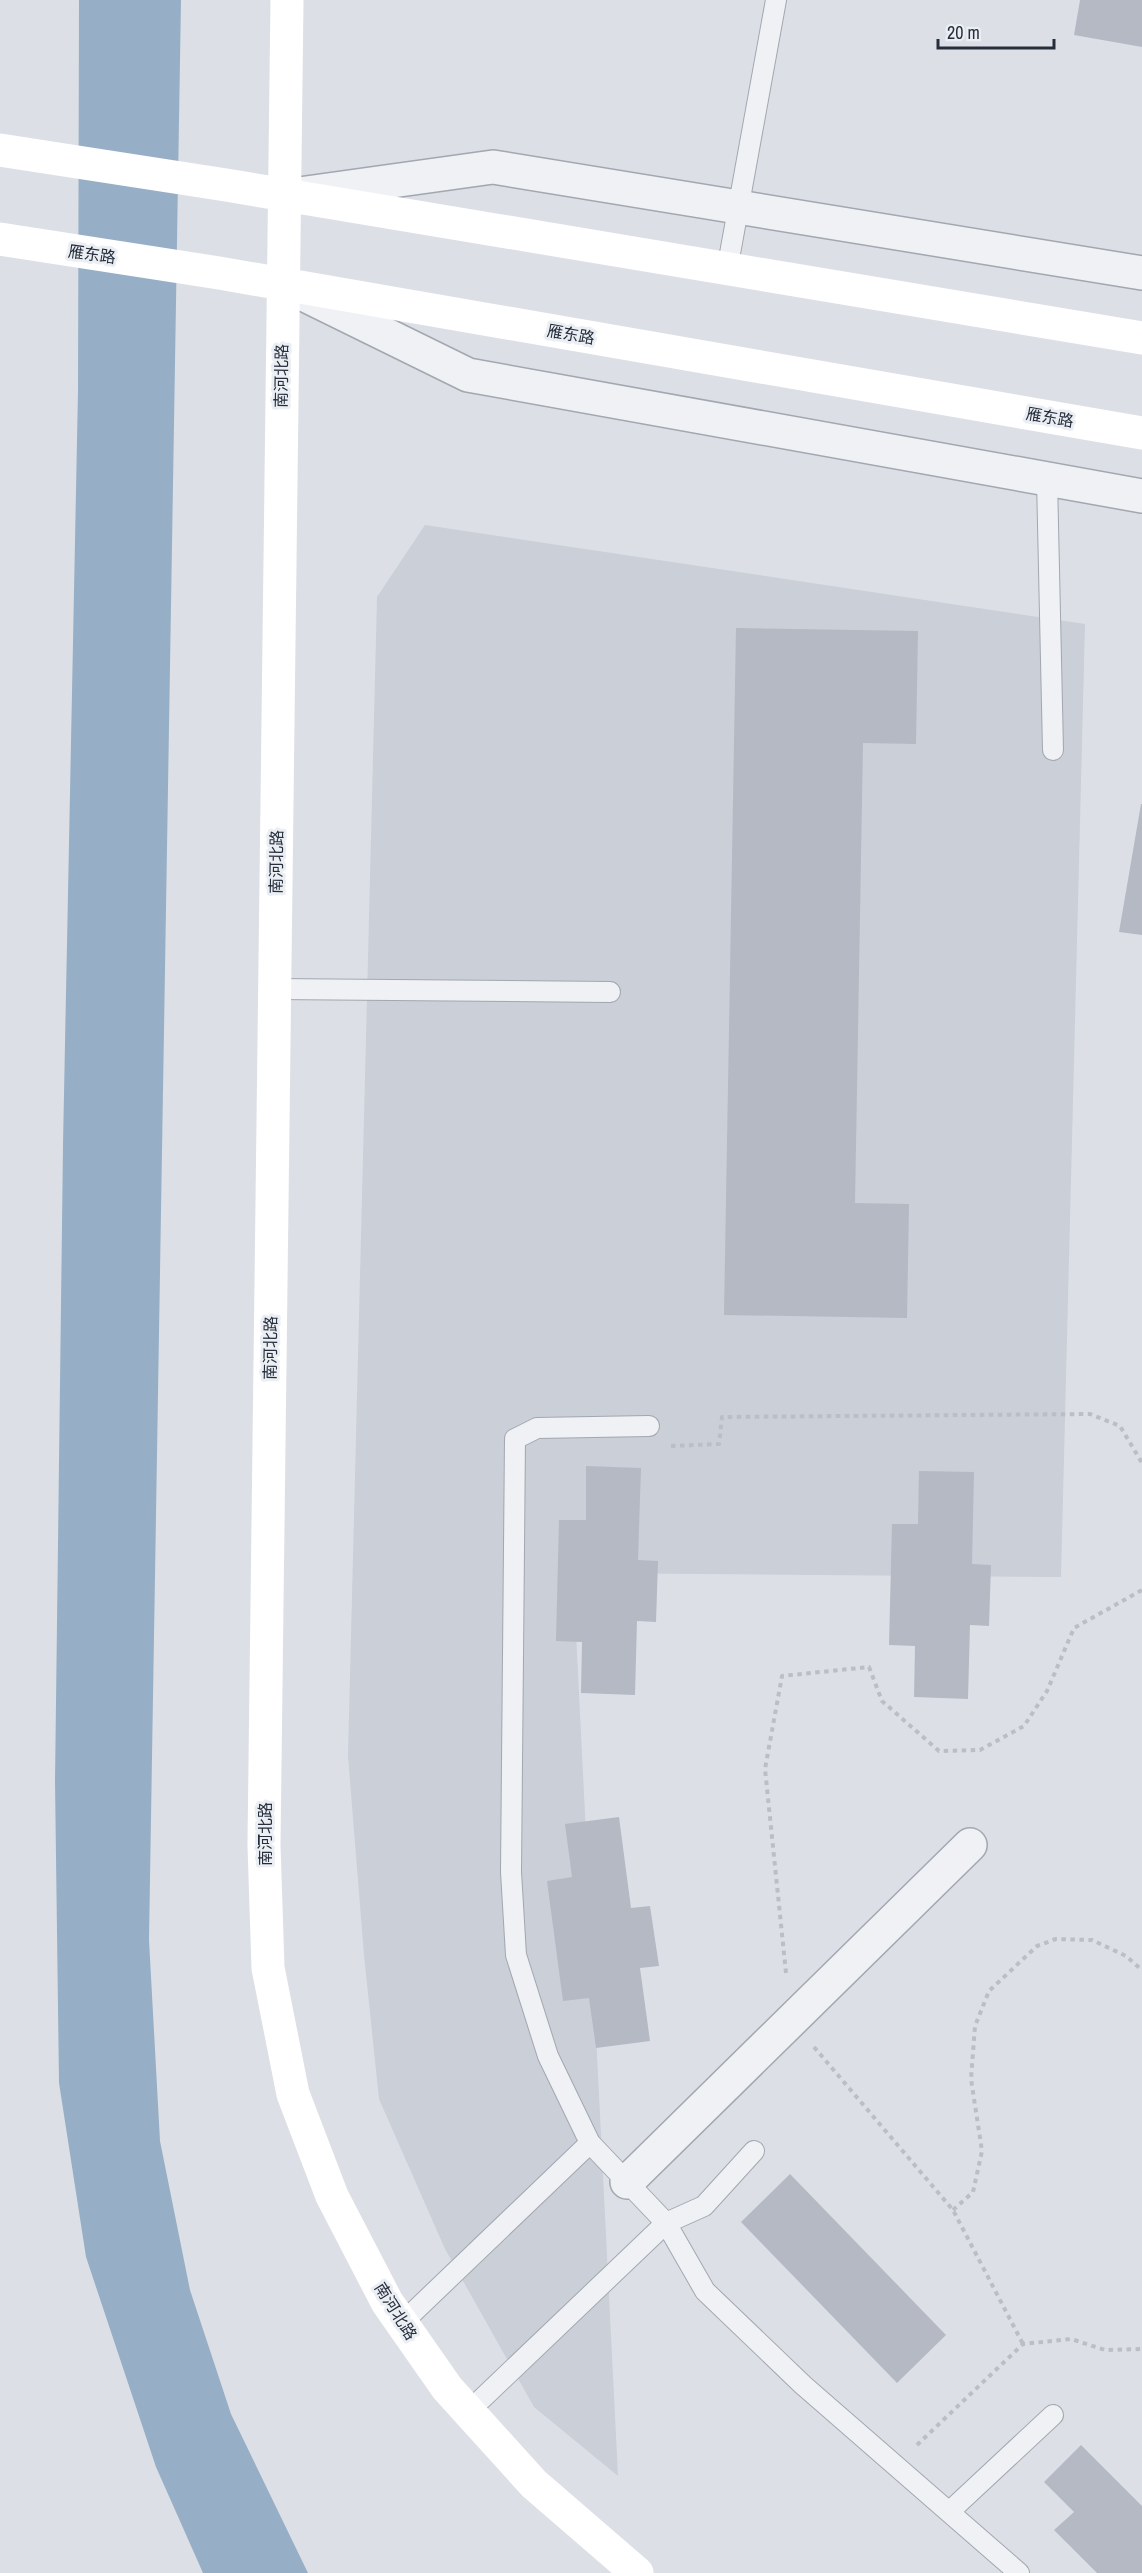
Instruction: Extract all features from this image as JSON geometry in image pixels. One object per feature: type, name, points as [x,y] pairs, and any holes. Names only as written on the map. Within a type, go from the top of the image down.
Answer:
[{"type":"street","name":"南河北路","points":[[287,0],[264,1845],[268,1968],[293,2094],[332,2196],[387,2302],[447,2388],[534,2484],[637,2573]]},
{"type":"street","points":[[14,153],[226,185],[1142,338]]},
{"type":"street","points":[[284,196],[493,167],[1142,273]]},
{"type":"street","name":"雁东路","points":[[9,241],[219,273],[1142,433]]},
{"type":"street","points":[[282,284],[468,375],[1142,496]]},
{"type":"street","points":[[627,2182],[970,1845]]},
{"type":"lane","points":[[727,270],[776,0]]},
{"type":"lane","points":[[1047,478],[1053,750]]},
{"type":"lane","points":[[275,989],[610,992]]},
{"type":"lane","points":[[649,1426],[537,1428],[515,1439],[511,1872],[516,1955],[548,2056],[590,2143],[666,2223],[705,2291],[803,2385],[1019,2573]]},
{"type":"lane","points":[[402,2323],[590,2143]]},
{"type":"lane","points":[[468,2412],[666,2223],[704,2206],[754,2151]]},
{"type":"lane","points":[[949,2512],[1053,2415]]},
{"type":"path","points":[[722,1417],[1090,1413],[1120,1426],[1142,1462]]},
{"type":"path","points":[[953,2210],[973,2192],[982,2151],[971,2079],[975,2026],[989,1991],[1037,1946],[1056,1939],[1092,1940],[1126,1956],[1142,1970]]},
{"type":"path","points":[[895,2466],[1023,2344],[1071,2339],[1105,2350],[1142,2349]]},
{"type":"shaded area","points":[[425,525],[1085,624],[1061,1577],[573,1573],[618,2476],[534,2407],[445,2249],[379,2099],[364,1955],[348,1756],[377,597]]},
{"type":"water","points":[[79,0],[181,0],[149,1940],[160,2141],[190,2290],[231,2414],[308,2573],[203,2573],[156,2467],[86,2257],[59,2083],[55,1782],[63,1144],[78,390]]},
{"type":"building","points":[[1080,0],[1142,0],[1142,47],[1074,35]]},
{"type":"building","points":[[736,628],[918,631],[916,744],[863,743],[855,1203],[909,1204],[907,1318],[724,1315]]},
{"type":"building","points":[[1142,804],[1142,935],[1119,932]]},
{"type":"building","points":[[586,1466],[641,1468],[638,1560],[658,1561],[656,1622],[637,1621],[635,1695],[581,1693],[582,1642],[556,1641],[559,1520],[586,1520]]},
{"type":"building","points":[[919,1471],[974,1472],[972,1564],[991,1565],[989,1626],[970,1625],[968,1699],[914,1697],[915,1646],[889,1645],[892,1524],[918,1524]]},
{"type":"building","points":[[619,1817],[631,1908],[650,1906],[659,1966],[640,1968],[650,2041],[596,2048],[589,1998],[563,2001],[547,1881],[572,1877],[565,1824]]},
{"type":"building","points":[[790,2174],[946,2335],[897,2383],[741,2222]]},
{"type":"building","points":[[1081,2445],[1142,2506],[1142,2573],[1097,2573],[1054,2530],[1074,2512],[1044,2482]]}]
